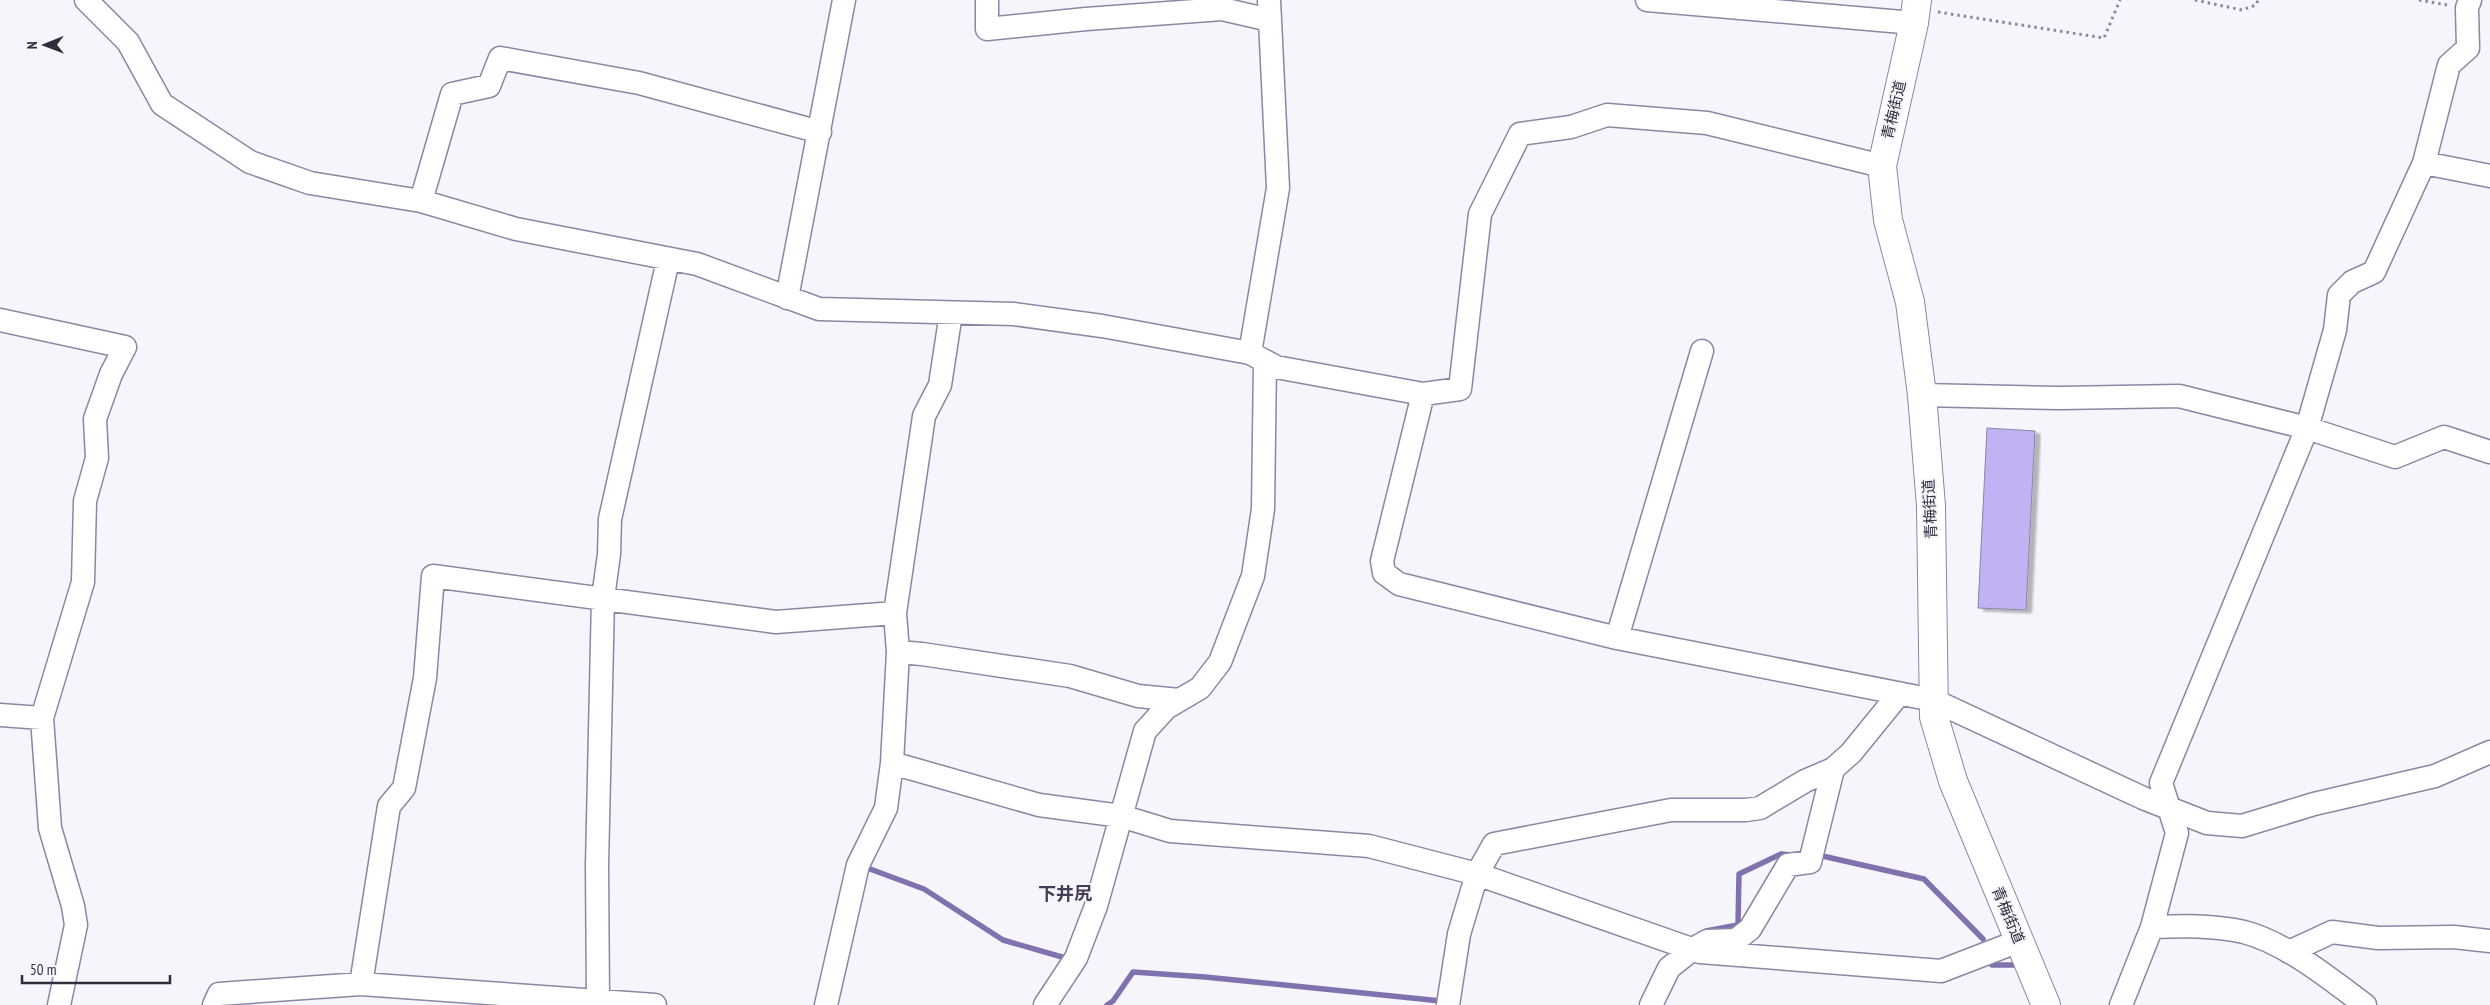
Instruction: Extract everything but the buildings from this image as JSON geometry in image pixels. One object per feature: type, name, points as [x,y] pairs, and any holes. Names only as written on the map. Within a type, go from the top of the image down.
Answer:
[{"type":"main road","name":"青梅街道","points":[[1916,11],[1882,166],[1888,220],[1910,302],[1922,395],[1931,506],[1934,717],[1953,781],[2046,1005]]},
{"type":"street","points":[[86,0],[128,42],[162,104],[250,162],[310,184],[420,201],[516,229],[668,260],[697,264],[819,309],[1014,314],[1102,326],[1257,357],[1276,367],[1423,394],[1460,389],[1480,214],[1520,134],[1571,127],[1607,115],[1707,123],[1882,166]]},
{"type":"street","points":[[787,298],[844,0]]},
{"type":"street","points":[[986,0],[987,29],[1086,18],[1222,9],[1269,10],[1278,188],[1257,357],[1262,509],[1253,576],[1220,662],[1200,688],[1166,708],[1145,731],[1096,906],[1076,958],[1045,1005]]},
{"type":"street","points":[[1647,0],[1916,11]]},
{"type":"street","points":[[2122,1005],[2152,927],[2177,833],[2172,810],[2161,782],[2307,428],[2335,330],[2339,295],[2352,282],[2374,272],[2424,163],[2449,65],[2468,48],[2468,4]]},
{"type":"street","points":[[420,201],[452,94],[489,86],[500,58],[638,83],[820,132]]},
{"type":"street","points":[[2424,163],[2490,176]]},
{"type":"street","points":[[598,1002],[597,866],[603,598],[609,554],[610,519],[668,260]]},
{"type":"street","points":[[826,1005],[858,865],[886,808],[892,762],[898,652],[895,613],[924,416],[940,384],[951,313]]},
{"type":"street","points":[[0,320],[125,347],[111,374],[95,419],[97,458],[85,501],[83,582],[42,718],[50,828],[73,906],[76,925],[59,1005]]},
{"type":"street","points":[[1617,638],[1702,351]]},
{"type":"street","points":[[1423,394],[1382,561],[1384,573],[1399,584],[1617,638],[1934,700],[2172,810],[2207,823],[2242,826],[2314,804],[2435,776],[2490,752]]},
{"type":"street","points":[[1922,395],[2060,398],[2179,396],[2307,428],[2395,457],[2444,437],[2490,452]]},
{"type":"street","points":[[361,984],[389,806],[404,788],[425,678],[433,576],[776,622],[895,613]]},
{"type":"street","points":[[898,652],[1070,676],[1138,696],[1179,700]]},
{"type":"street","points":[[1448,1005],[1458,934],[1478,874],[1494,844],[1671,810],[1746,810],[1760,808],[1805,781],[1833,769],[1851,753],[1899,694]]},
{"type":"street","points":[[0,715],[42,718]]},
{"type":"street","points":[[892,762],[1040,804],[1121,816],[1170,831],[1369,846],[1478,874],[1700,952],[1942,971],[2019,941]]},
{"type":"street","points":[[1651,1005],[1669,968],[1693,949],[1707,941],[1736,940],[1750,929],[1788,865],[1810,862],[1833,769]]},
{"type":"street","points":[[2152,927],[2196,925],[2244,932],[2289,952],[2365,1005]]},
{"type":"street","points":[[2289,952],[2332,932],[2378,938],[2454,937],[2490,941]]},
{"type":"street","points":[[214,1005],[219,994],[361,984],[655,1005]]},
{"type":"path","points":[[1916,11],[2104,38],[2120,0]]},
{"type":"path","points":[[2195,0],[2242,10],[2256,4],[2258,0]]},
{"type":"path","points":[[2419,0],[2468,4]]},
{"type":"waterway","points":[[1706,931],[1738,925],[1739,874],[1781,854],[1792,855]]},
{"type":"waterway","points":[[1818,855],[1924,879],[1983,939]]},
{"type":"waterway","points":[[870,869],[924,889],[1003,940],[1069,959]]},
{"type":"waterway","points":[[1992,965],[2017,965]]},
{"type":"waterway","points":[[1107,1005],[1113,1001],[1133,972],[1205,977],[1441,1001],[1440,1005]]},
{"type":"district","name":"下井尻","points":[[1065,894]]}]
